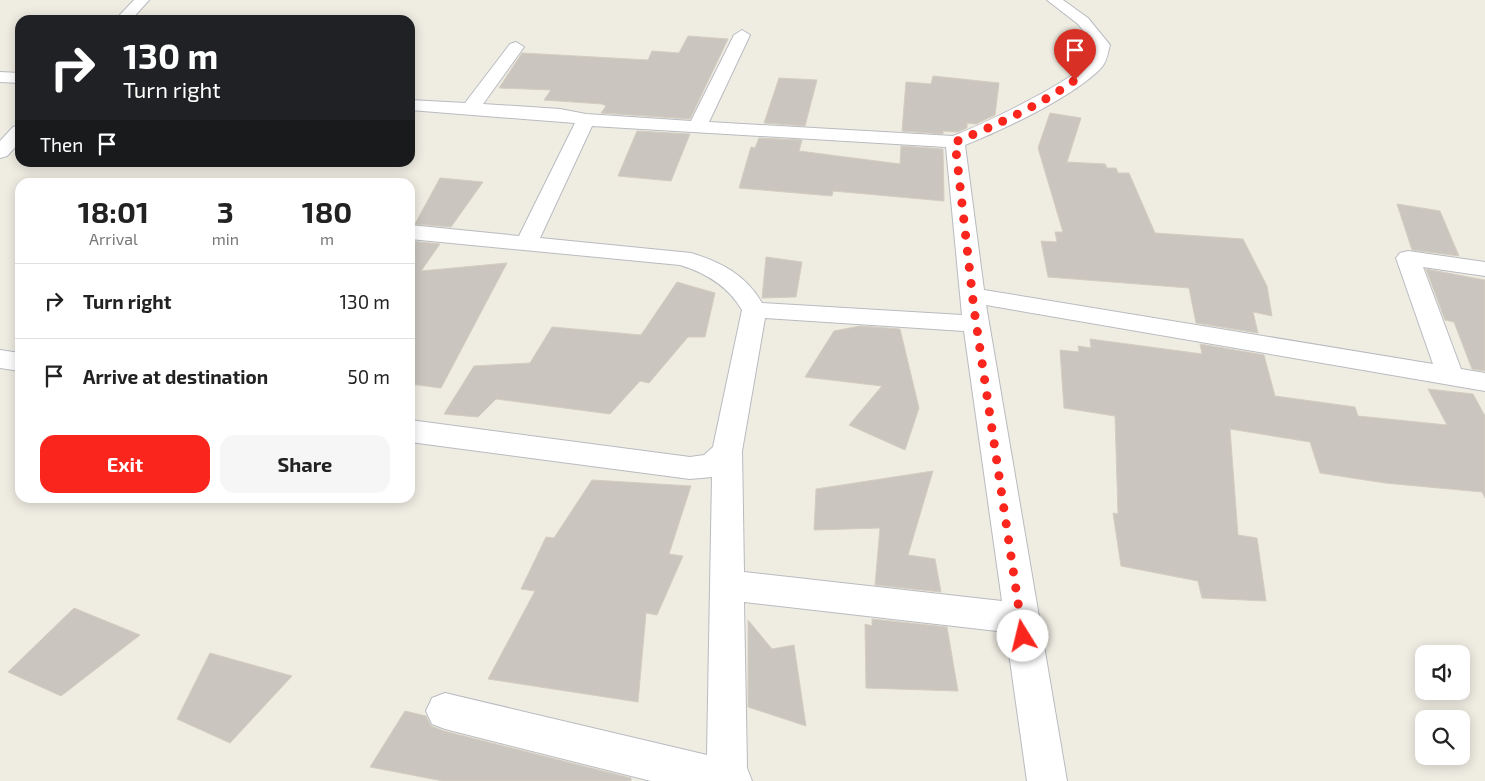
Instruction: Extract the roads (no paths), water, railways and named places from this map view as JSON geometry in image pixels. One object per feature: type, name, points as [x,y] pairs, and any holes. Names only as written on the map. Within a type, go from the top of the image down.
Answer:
[{"type":"street","points":[[128,15],[142,0]]},
{"type":"street","points":[[415,105],[560,115],[586,120],[698,125],[955,142],[980,132],[1064,88],[1096,63],[1102,44],[1083,21],[1054,0]]},
{"type":"street","points":[[698,125],[742,35]]},
{"type":"street","points":[[470,109],[516,47]]},
{"type":"street","points":[[0,77],[15,78]]},
{"type":"street","points":[[526,244],[586,120]]},
{"type":"street","points":[[0,152],[15,136]]},
{"type":"street","points":[[955,142],[976,324],[1020,618],[1047,781]]},
{"type":"street","points":[[415,233],[682,258],[701,263],[730,278],[748,297],[754,310],[727,451],[726,585],[729,780],[445,711]]},
{"type":"street","points":[[1450,376],[1408,258],[1485,269]]},
{"type":"street","points":[[972,294],[1485,382]]},
{"type":"street","points":[[754,310],[976,324]]},
{"type":"street","points":[[0,358],[15,361]]},
{"type":"street","points":[[415,432],[690,468],[712,466],[727,451]]},
{"type":"street","points":[[726,585],[1020,618]]}]
